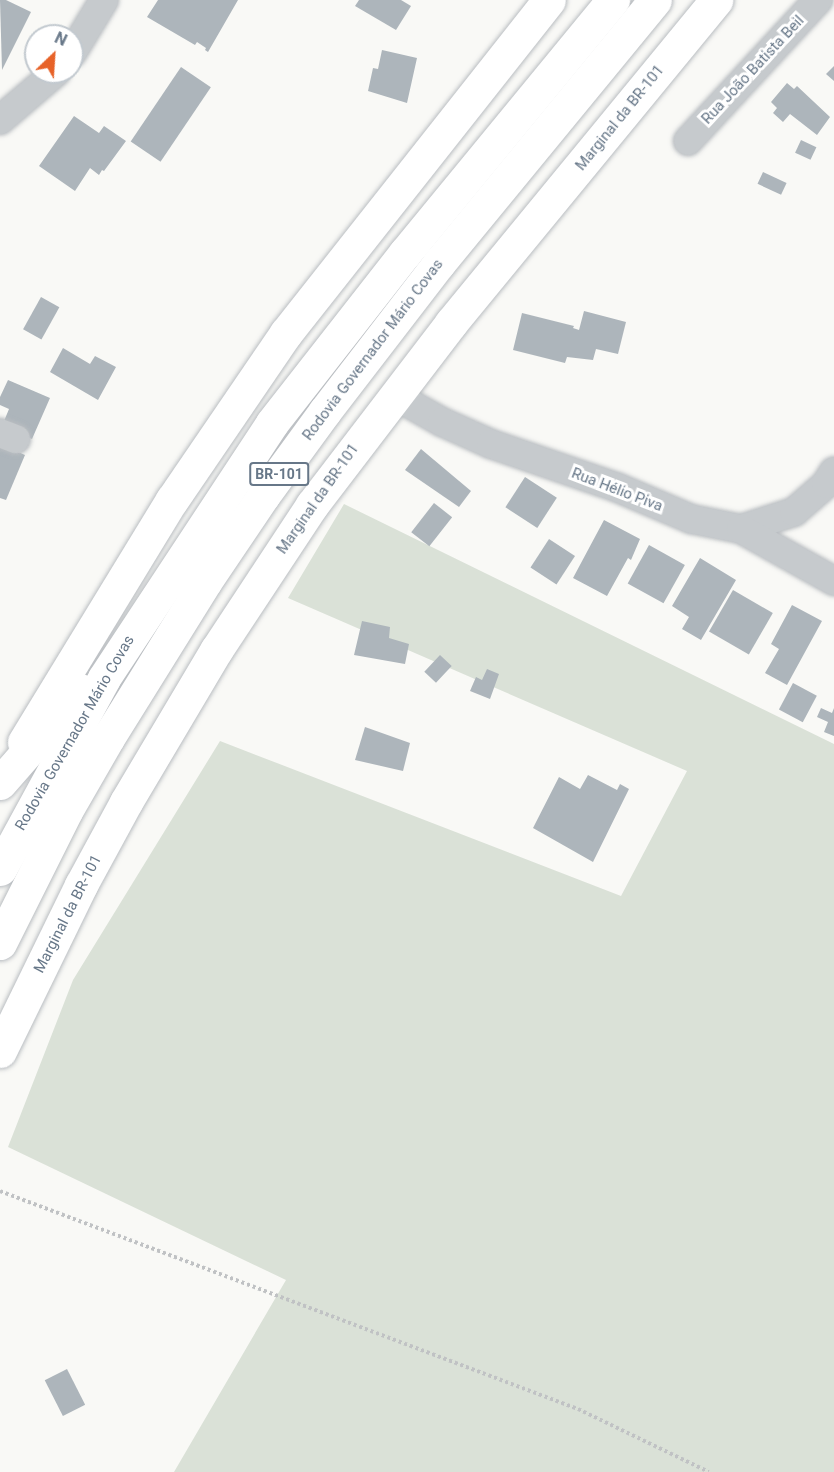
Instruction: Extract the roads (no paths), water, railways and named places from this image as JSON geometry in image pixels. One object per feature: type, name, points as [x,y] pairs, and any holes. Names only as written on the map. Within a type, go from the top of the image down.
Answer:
[{"type":"main road","points":[[0,782],[172,500],[286,333],[549,0]]},
{"type":"main road","name":"Rodovia Governador Mário Covas","points":[[0,868],[64,748],[137,626],[279,414],[405,253],[613,0]]},
{"type":"main road","name":"Rodovia Governador Mário Covas","points":[[0,943],[66,811],[108,738],[263,496],[325,411],[446,254],[655,0]]},
{"type":"main road","name":"Marginal da BR-101","points":[[0,1051],[81,885],[175,717],[312,505],[394,395],[716,0]]},
{"type":"main road","points":[[0,782],[137,626]]},
{"type":"street","points":[[84,33],[104,0]]},
{"type":"street","name":"Rua João Batista Beil","points":[[688,141],[818,0]]},
{"type":"street","points":[[0,120],[42,84]]},
{"type":"street","name":"Rua Hélio Piva","points":[[394,395],[442,422],[491,444],[616,487],[691,519],[741,529],[794,512],[826,484],[834,471]]},
{"type":"street","points":[[741,529],[834,581]]}]
